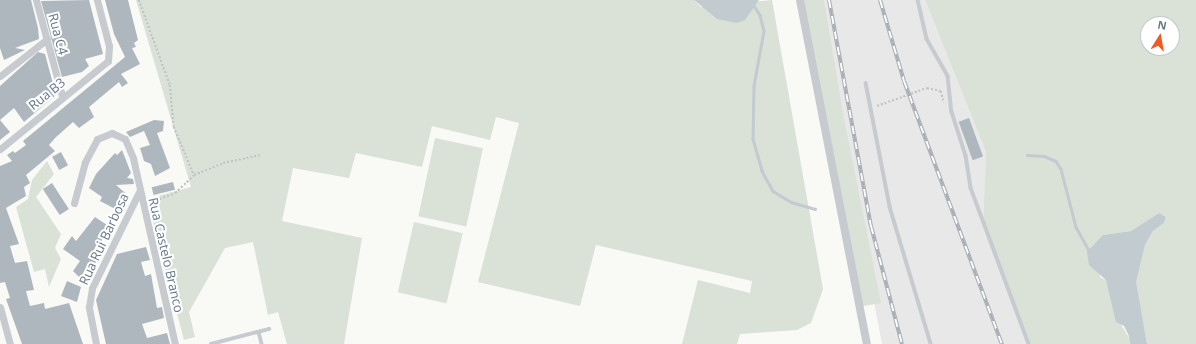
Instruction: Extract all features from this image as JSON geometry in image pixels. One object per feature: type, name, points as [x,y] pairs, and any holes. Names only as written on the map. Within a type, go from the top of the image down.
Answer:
[{"type":"street","name":"Rua C4","points":[[36,0],[62,96]]},
{"type":"street","name":"Rua B3","points":[[0,149],[62,96],[110,58],[97,0]]},
{"type":"street","points":[[800,0],[867,344]]},
{"type":"street","points":[[0,76],[47,39]]},
{"type":"street","name":"Rua Castelo Branco","points":[[74,203],[88,154],[103,135],[112,133],[124,139],[136,171],[175,344]]},
{"type":"street","name":"Rua Rui Barbosa","points":[[96,344],[89,307],[92,288],[140,192]]},
{"type":"street","points":[[0,307],[10,344]]},
{"type":"lane","points":[[918,0],[926,39],[948,76],[952,112],[966,156],[971,188],[1029,344]]},
{"type":"lane","points":[[866,83],[890,207],[931,344]]},
{"type":"lane","points":[[211,344],[222,343],[269,329]]},
{"type":"lane","points":[[259,332],[262,344]]},
{"type":"path","points":[[139,0],[170,85],[174,127],[194,175]]},
{"type":"path","points":[[871,108],[927,88],[941,91],[945,106]]},
{"type":"path","points":[[142,203],[169,197],[194,175],[223,163],[261,155]]},
{"type":"shaded area","points":[[136,0],[694,0],[701,7],[772,0],[823,289],[811,323],[797,330],[740,334],[737,344],[682,344],[698,280],[750,293],[752,281],[596,245],[580,306],[478,282],[519,123],[496,117],[490,140],[432,126],[422,167],[356,153],[349,178],[293,168],[282,221],[362,238],[344,344],[287,344],[278,312],[268,315],[253,242],[225,248],[189,312],[195,337],[184,340],[147,199],[191,187]]},
{"type":"shaded area","points":[[694,0],[759,0],[745,20],[737,23],[717,19]]},
{"type":"shaded area","points":[[803,0],[824,0],[843,114],[881,303],[858,307]]},
{"type":"shaded area","points":[[817,0],[925,0],[986,152],[983,224],[1028,344],[882,344]]},
{"type":"shaded area","points":[[925,0],[1196,0],[1196,344],[1147,344],[1135,283],[1145,245],[1153,231],[1164,223],[1166,217],[1159,213],[1131,231],[1103,235],[1100,277],[1106,280],[1120,323],[1133,344],[1028,344],[983,224],[986,152]]},
{"type":"shaded area","points":[[435,138],[483,148],[466,226],[418,216]]},
{"type":"shaded area","points":[[47,161],[54,174],[36,197],[61,234],[55,248],[61,259],[49,287],[45,269],[34,272],[16,207],[28,199],[32,180]]},
{"type":"shaded area","points":[[1159,213],[1166,217],[1164,223],[1153,231],[1145,245],[1136,282],[1147,344],[1133,344],[1124,326],[1116,322],[1106,280],[1089,265],[1087,252],[1103,235],[1131,231]]},
{"type":"shaded area","points":[[414,222],[463,233],[447,303],[398,292]]},
{"type":"building","points":[[0,0],[31,0],[38,28],[39,39],[15,48],[25,50],[4,60],[0,48]]},
{"type":"building","points":[[89,0],[103,54],[85,59],[89,66],[82,72],[62,77],[41,1]]},
{"type":"building","points":[[105,0],[128,0],[138,40],[134,43],[136,47],[132,48],[140,64],[121,74],[128,83],[122,87],[119,82],[89,107],[94,117],[79,128],[73,122],[55,138],[49,145],[55,151],[26,175],[30,183],[24,187],[26,196],[6,208],[19,244],[10,246],[15,263],[27,261],[34,290],[26,291],[30,306],[44,303],[45,309],[69,303],[83,344],[22,344],[6,299],[10,298],[5,282],[0,283],[0,166],[12,161],[7,155],[13,151],[15,153],[26,145],[23,141],[125,57],[114,34]]},
{"type":"building","points":[[38,52],[45,54],[56,95],[24,122],[14,108],[0,120],[0,86]]},
{"type":"building","points":[[969,118],[983,157],[973,160],[959,122]]},
{"type":"building","points":[[0,120],[10,132],[0,140]]},
{"type":"building","points":[[154,120],[164,121],[163,131],[157,133],[170,168],[155,176],[151,164],[144,161],[140,148],[150,145],[144,131],[130,137],[126,132]]},
{"type":"building","points":[[122,150],[131,173],[127,178],[133,179],[134,184],[116,185],[130,197],[121,212],[100,201],[102,197],[89,188],[96,174],[115,153],[117,155]]},
{"type":"building","points":[[61,152],[68,165],[59,170],[52,157]]},
{"type":"building","points":[[173,182],[175,190],[154,195],[152,187]]},
{"type":"building","points":[[52,183],[69,209],[60,215],[43,189]]},
{"type":"building","points":[[95,217],[110,227],[92,256],[97,261],[81,279],[73,271],[80,261],[63,249],[72,236],[76,241]]},
{"type":"building","points":[[146,247],[150,260],[141,262],[145,276],[151,274],[157,308],[162,307],[164,318],[142,324],[147,338],[167,333],[170,344],[106,344],[96,300],[117,254]]},
{"type":"building","points":[[67,281],[81,287],[77,302],[61,296]]},
{"type":"waterway","points":[[750,0],[760,15],[764,31],[754,86],[753,139],[762,171],[773,191],[791,202],[815,209]]},
{"type":"waterway","points":[[1027,155],[1044,156],[1056,161],[1061,169],[1076,227],[1090,252]]},
{"type":"waterway","points":[[1130,333],[1132,344]]},
{"type":"railway","points":[[829,0],[871,226],[902,344]]},
{"type":"railway","points":[[880,0],[904,81],[1002,344]]}]
